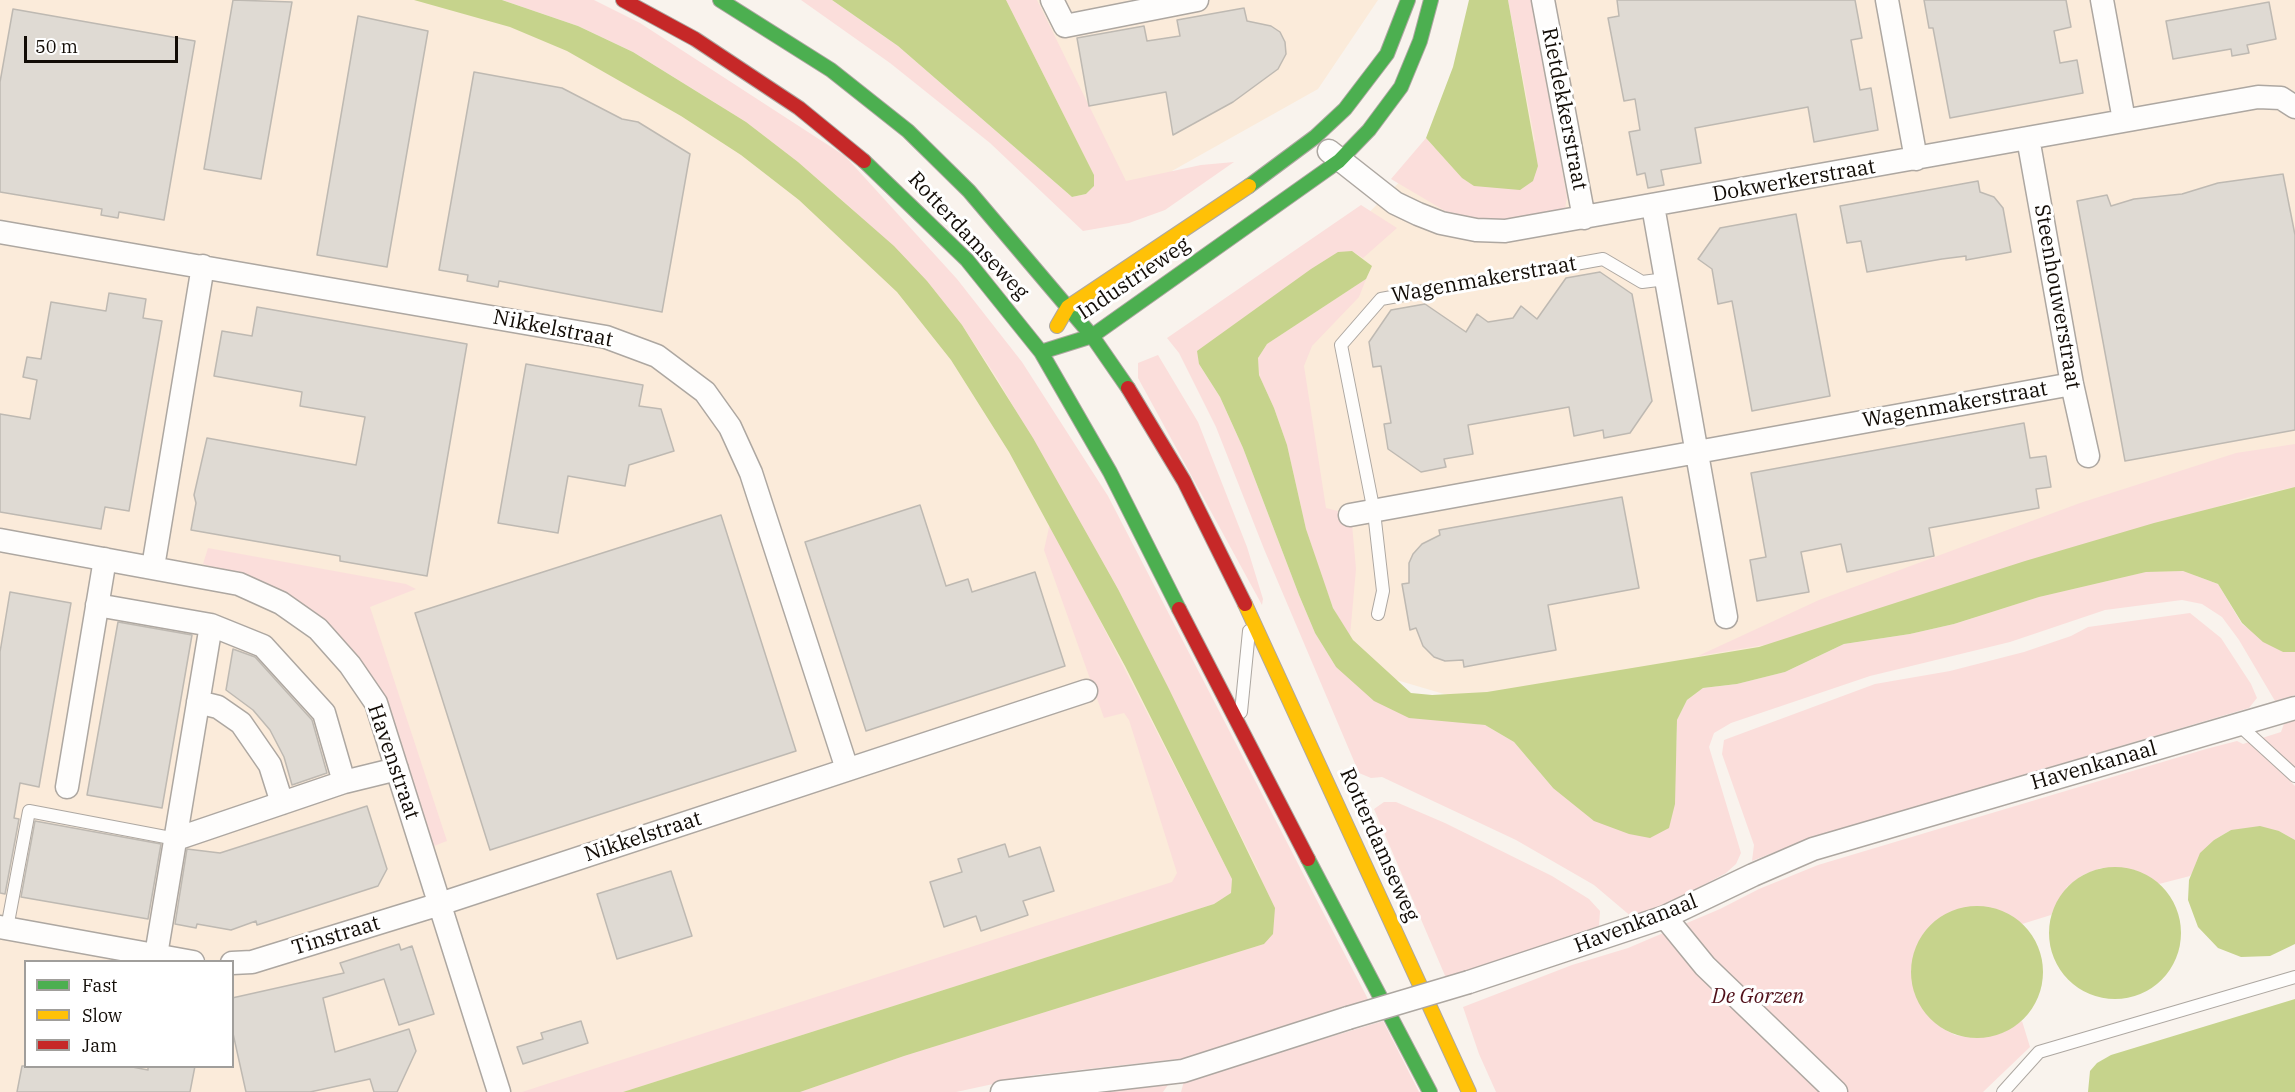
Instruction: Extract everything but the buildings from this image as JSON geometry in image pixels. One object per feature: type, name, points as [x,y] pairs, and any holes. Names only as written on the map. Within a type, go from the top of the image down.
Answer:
[{"type":"main road","name":"Rotterdamseweg","points":[[623,0],[695,39],[799,108],[877,171],[967,260],[1041,352],[1110,472],[1240,729],[1430,1092]]},
{"type":"main road","name":"Rotterdamseweg","points":[[720,0],[831,70],[908,132],[969,191],[1092,336],[1132,394],[1184,481],[1251,615],[1469,1092]]},
{"type":"main road","name":"Industrieweg","points":[[1041,352],[1068,307],[1245,189],[1315,137],[1346,109],[1387,54],[1408,0]]},
{"type":"main road","name":"Industrieweg","points":[[1041,352],[1092,336],[1339,161],[1369,130],[1401,87],[1420,41],[1431,0]]},
{"type":"street","points":[[1052,0],[1065,26],[1197,0]]},
{"type":"street","name":"Rietdekkerstraat","points":[[1543,0],[1584,218]]},
{"type":"street","points":[[1887,0],[1916,159]]},
{"type":"street","points":[[2102,0],[2124,120]]},
{"type":"street","name":"Dokwerkerstraat","points":[[1315,137],[1339,161],[1395,203],[1441,223],[1476,230],[1505,231],[2258,96],[2281,98],[2295,107]]},
{"type":"street","name":"Steenhouwerstraat","points":[[2028,138],[2072,384],[2088,456]]},
{"type":"street","points":[[1653,206],[1726,617]]},
{"type":"street","name":"Nikkelstraat","points":[[0,232],[606,337],[657,356],[705,392],[730,427],[751,473],[847,769]]},
{"type":"street","points":[[153,567],[202,266]]},
{"type":"street","name":"Wagenmakerstraat","points":[[1350,515],[2072,384]]},
{"type":"street","name":"Havenstraat","points":[[0,540],[238,584],[280,603],[318,629],[350,665],[376,703],[499,1092]]},
{"type":"street","points":[[67,787],[105,559]]},
{"type":"street","points":[[97,605],[211,625],[263,646],[324,713],[344,782]]},
{"type":"street","points":[[156,955],[211,625]]},
{"type":"street","name":"Nikkelstraat","points":[[440,904],[1086,691]]},
{"type":"street","points":[[198,702],[218,707],[241,723],[270,765],[282,803]]},
{"type":"street","name":"Havenkanaal","points":[[1002,1092],[1183,1071],[1665,918],[1813,849],[2295,708]]},
{"type":"street","points":[[176,839],[344,782],[397,769]]},
{"type":"street","name":"Tinstraat","points":[[234,963],[252,962],[440,904]]},
{"type":"street","points":[[1665,918],[1706,966],[1836,1092]]},
{"type":"street","points":[[4,927],[182,960]]},
{"type":"lane","name":"Wagenmakerstraat","points":[[1378,614],[1383,591],[1374,512],[1341,345],[1381,299],[1603,259],[1642,282],[1666,279]]},
{"type":"lane","points":[[1240,729],[1251,615]]},
{"type":"lane","points":[[2238,724],[2295,776]]},
{"type":"lane","points":[[4,927],[29,811],[176,839]]},
{"type":"lane","points":[[2003,1092],[2039,1052],[2295,977]]},
{"type":"shaded area","points":[[0,0],[495,0],[802,143],[961,296],[1301,931],[932,1092],[0,1092]]},
{"type":"shaded area","points":[[414,0],[502,0],[578,26],[633,52],[746,122],[798,162],[894,246],[927,281],[962,325],[1033,438],[1118,589],[1169,689],[1275,908],[1273,934],[1264,944],[904,1056],[800,1092],[623,1092],[1214,904],[1231,893],[1232,879],[1125,666],[1009,452],[951,360],[897,292],[799,200],[741,155],[681,116],[567,51],[510,27]]},
{"type":"shaded area","points":[[832,0],[1006,0],[1094,175],[1094,186],[1086,194],[1072,197],[898,46]]},
{"type":"shaded area","points":[[1003,0],[1378,0],[1318,89],[1106,208]]},
{"type":"shaded area","points":[[1469,0],[1508,0],[1538,166],[1533,181],[1520,190],[1474,186],[1462,178],[1426,138],[1453,67]]},
{"type":"shaded area","points":[[1508,0],[2295,0],[2295,557],[1495,709],[1359,669],[1229,352],[1520,62]]},
{"type":"shaded area","points":[[1352,251],[1372,266],[1366,279],[1267,344],[1258,358],[1259,375],[1287,445],[1306,529],[1333,608],[1353,640],[1411,693],[1432,695],[1487,692],[1759,647],[2025,561],[2154,523],[2295,487],[2295,652],[2283,652],[2263,642],[2242,623],[2218,584],[2183,571],[2146,572],[2039,597],[1954,624],[1910,634],[1844,644],[1785,672],[1737,684],[1703,688],[1687,700],[1677,720],[1675,804],[1669,828],[1650,838],[1629,834],[1594,821],[1553,788],[1514,742],[1485,725],[1409,718],[1374,701],[1336,667],[1315,633],[1243,448],[1220,397],[1199,364],[1197,351],[1311,269],[1338,252]]},
{"type":"shaded area","points":[[2260,826],[2279,831],[2295,840],[2295,944],[2270,956],[2241,957],[2218,948],[2198,927],[2188,900],[2189,880],[2200,853],[2214,840],[2231,830]]},
{"type":"shaded area","points":[[2115,867],[2140,872],[2162,886],[2176,908],[2181,933],[2176,958],[2162,980],[2140,994],[2115,999],[2090,994],[2068,980],[2054,958],[2049,933],[2054,908],[2068,886],[2090,872]]},
{"type":"shaded area","points":[[1977,906],[2002,911],[2024,925],[2038,947],[2043,972],[2038,997],[2024,1019],[2002,1033],[1977,1038],[1952,1033],[1930,1019],[1916,997],[1911,972],[1916,947],[1930,925],[1952,911]]},
{"type":"shaded area","points":[[2295,999],[2295,1092],[2088,1092],[2090,1071],[2097,1063],[2111,1055]]},
{"type":"green space","points":[[502,0],[594,0],[640,23],[845,156],[957,279],[1022,362],[1108,496],[1370,1003],[1196,1057],[1035,1075],[956,1092],[800,1092],[904,1056],[1264,944],[1260,874],[1118,589],[997,378],[962,325],[927,281],[850,207],[798,162],[746,122],[633,52],[578,26]]},
{"type":"green space","points":[[801,0],[832,0],[898,46],[1072,197],[1086,194],[1094,186],[1094,175],[1006,0],[1037,0],[1126,181],[1201,165],[1234,162],[1165,210],[1129,223],[1083,231],[990,143],[890,63]]},
{"type":"green space","points":[[1508,0],[1531,0],[1567,197],[1564,215],[1534,220],[1457,218],[1391,179],[1426,138],[1462,178],[1474,186],[1535,141]]},
{"type":"green space","points":[[1361,205],[1397,228],[1363,258],[1352,251],[1199,364],[1220,397],[1243,448],[1315,633],[1336,667],[1451,721],[1485,725],[1514,742],[1553,788],[1676,755],[1677,720],[1687,700],[1703,688],[1737,684],[1785,672],[1844,644],[1910,634],[1954,624],[2039,597],[2146,572],[2183,571],[2218,584],[2242,624],[2283,652],[2295,652],[2295,695],[2275,701],[2239,640],[2222,617],[2202,604],[2182,600],[2105,610],[2010,642],[1870,676],[1731,723],[1714,733],[1709,747],[1741,853],[1736,864],[1726,873],[1687,894],[1633,918],[1594,885],[1516,840],[1382,777],[1371,778],[1359,773],[1264,549],[1216,427],[1179,353],[1167,338]]},
{"type":"green space","points":[[1366,279],[1359,297],[1312,346],[1304,366],[1326,508],[1346,513],[1352,524],[1356,569],[1350,636],[1333,608],[1321,575],[1306,529],[1287,445],[1259,375],[1258,358],[1267,344]]},
{"type":"green space","points":[[1158,355],[1198,422],[1247,547],[1263,599],[1262,605],[1138,378],[1138,363]]},
{"type":"green space","points":[[2295,444],[2295,487],[2249,497],[1776,643],[1698,656],[1819,600],[2080,503],[2236,453]]},
{"type":"green space","points":[[1050,523],[1232,879],[1231,893],[1214,904],[623,1092],[522,1092],[1172,882],[1177,873],[1129,720],[1124,713],[1104,718],[1044,550]]},
{"type":"green space","points":[[208,548],[406,584],[416,589],[370,607],[447,841],[434,846],[385,705],[370,673],[352,649],[327,623],[298,600],[265,583],[203,564]]},
{"type":"green space","points":[[2190,613],[2221,638],[2251,684],[2257,698],[2249,708],[1811,838],[1752,861],[1754,845],[1722,754],[1724,740],[1875,684],[1950,671],[2024,652],[2071,636],[2088,627]]},
{"type":"green space","name":"De Gorzen","points":[[2295,719],[2295,777],[2289,780],[2295,786],[2295,840],[2279,831],[2231,830],[2214,840],[2190,876],[2159,884],[2135,870],[2101,868],[2083,875],[2067,887],[2051,915],[2022,924],[1993,908],[1973,907],[1937,920],[1930,926],[1915,951],[1911,970],[1915,994],[1927,1015],[1942,1028],[1955,1035],[1974,1038],[2002,1033],[2022,1021],[2030,1047],[1983,1092],[1496,1092],[1479,1054],[1463,1007],[1572,965],[1628,948],[1818,865],[2206,749],[2237,741],[2243,744],[2281,732],[2285,721]]},
{"type":"green space","points":[[1384,802],[1396,802],[1445,823],[1552,876],[1589,899],[1600,911],[1599,926],[1446,978],[1374,809]]},
{"type":"green space","points":[[1383,1021],[1419,1092],[1181,1092],[1184,1081]]},
{"type":"green space","points":[[1168,1085],[1163,1092],[1097,1092]]},
{"type":"traffic: fast","points":[[720,0],[831,70],[908,131],[969,191],[1092,336],[1128,388]]},
{"type":"traffic: fast","points":[[1249,186],[1315,137],[1345,109],[1387,54],[1408,0]]},
{"type":"traffic: fast","points":[[1041,352],[1092,336],[1339,161],[1369,130],[1401,87],[1420,41],[1431,0]]},
{"type":"traffic: fast","points":[[864,161],[967,260],[1041,352],[1110,472],[1179,609]]},
{"type":"traffic: fast","points":[[1308,859],[1430,1092]]},
{"type":"traffic: slow","points":[[1057,326],[1068,307],[1249,186]]},
{"type":"traffic: slow","points":[[1245,604],[1469,1092]]},
{"type":"traffic: jam","points":[[623,0],[695,39],[799,108],[864,161]]},
{"type":"traffic: jam","points":[[1128,388],[1184,481],[1245,604]]},
{"type":"traffic: jam","points":[[1179,609],[1308,859]]}]
